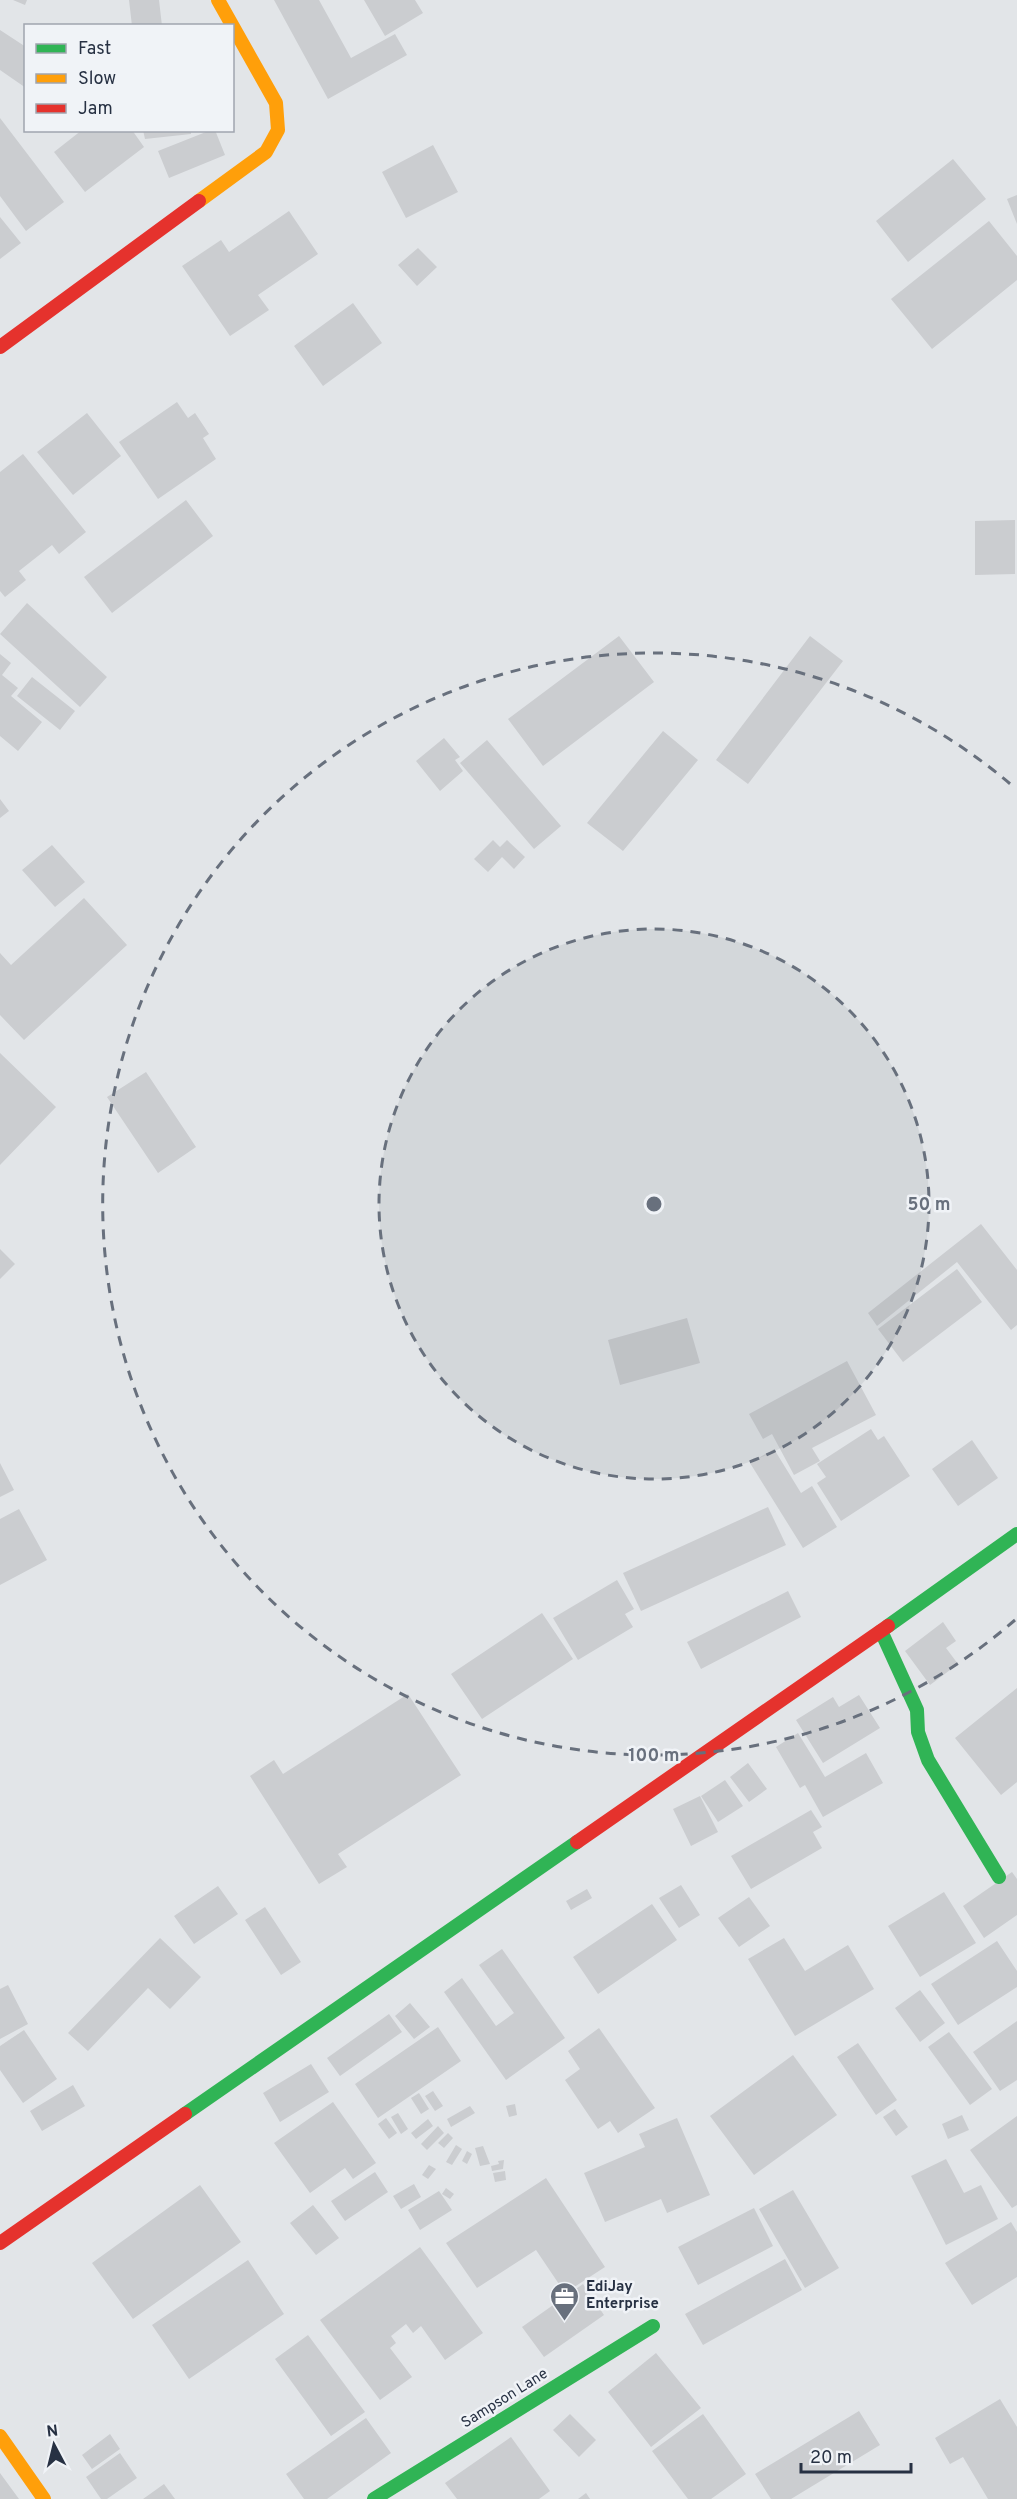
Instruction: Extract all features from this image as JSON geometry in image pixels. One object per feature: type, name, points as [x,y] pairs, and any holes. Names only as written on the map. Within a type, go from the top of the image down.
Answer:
[{"type":"main road","points":[[218,0],[232,24]]},
{"type":"main road","points":[[0,347],[266,152],[278,130],[276,103],[234,28]]},
{"type":"main road","points":[[0,2242],[881,1631],[1017,1534]]},
{"type":"main road","points":[[881,1631],[917,1710],[918,1731],[928,1760],[999,1877]]},
{"type":"main road","name":"Sampson Lane","points":[[374,2499],[652,2326]]},
{"type":"main road","points":[[0,2436],[44,2499]]},
{"type":"building","points":[[13,0],[27,0],[25,5]]},
{"type":"building","points":[[129,0],[159,0],[162,24],[132,24]]},
{"type":"building","points":[[274,0],[319,0],[351,58],[395,34],[407,55],[328,99]]},
{"type":"building","points":[[364,0],[415,0],[423,13],[385,36]]},
{"type":"building","points":[[0,30],[24,46],[24,87],[0,70]]},
{"type":"building","points":[[0,118],[64,202],[26,231],[0,196]]},
{"type":"building","points":[[79,132],[133,132],[144,147],[85,192],[54,152]]},
{"type":"building","points":[[143,132],[191,132],[191,134],[145,139]]},
{"type":"building","points":[[206,132],[216,132],[225,155],[169,178],[158,151]]},
{"type":"building","points":[[433,145],[458,192],[406,218],[382,172]]},
{"type":"building","points":[[953,159],[986,199],[908,262],[876,221]]},
{"type":"building","points":[[1017,195],[1017,224],[1007,199]]},
{"type":"building","points":[[289,211],[318,254],[258,295],[269,310],[230,336],[182,266],[221,240],[229,252]]},
{"type":"building","points":[[0,217],[21,243],[0,259]]},
{"type":"building","points":[[989,221],[1017,256],[1017,280],[932,349],[891,299]]},
{"type":"building","points":[[418,248],[437,267],[417,286],[398,265]]},
{"type":"building","points":[[353,303],[382,343],[323,386],[294,346]]},
{"type":"building","points":[[177,402],[188,418],[195,413],[209,434],[203,438],[216,459],[158,499],[119,442]]},
{"type":"building","points":[[87,413],[121,456],[73,495],[37,452]]},
{"type":"building","points":[[23,454],[86,532],[59,554],[52,545],[19,571],[26,580],[5,597],[0,591],[0,472]]},
{"type":"building","points":[[186,500],[213,536],[112,613],[84,577]]},
{"type":"building","points":[[1015,520],[1015,574],[975,575],[975,521]]},
{"type":"building","points":[[27,603],[107,677],[80,707],[0,634]]},
{"type":"building","points":[[619,636],[654,682],[543,766],[508,719]]},
{"type":"building","points":[[810,636],[843,661],[748,784],[716,760]]},
{"type":"building","points":[[0,654],[11,663],[2,675],[18,688],[11,696],[42,722],[18,751],[0,736]]},
{"type":"building","points":[[32,677],[75,711],[60,730],[17,696]]},
{"type":"building","points":[[663,731],[698,760],[623,851],[587,823]]},
{"type":"building","points":[[444,738],[460,757],[455,760],[463,771],[440,791],[416,761]]},
{"type":"building","points":[[487,740],[561,826],[534,849],[460,763]]},
{"type":"building","points":[[0,799],[9,811],[0,818]]},
{"type":"building","points":[[493,840],[500,847],[507,840],[525,857],[514,869],[502,857],[488,872],[474,859]]},
{"type":"building","points":[[52,845],[85,882],[55,907],[22,870]]},
{"type":"building","points":[[84,898],[127,945],[24,1040],[0,1015],[0,953],[11,965]]},
{"type":"building","points":[[0,1053],[56,1107],[0,1165]]},
{"type":"building","points":[[146,1072],[196,1147],[158,1173],[107,1097]]},
{"type":"building","points":[[981,1224],[1017,1270],[1017,1325],[1011,1330],[957,1262],[877,1326],[868,1313]]},
{"type":"building","points":[[0,1249],[15,1264],[0,1279]]},
{"type":"building","points":[[957,1269],[982,1302],[903,1362],[878,1329]]},
{"type":"building","points":[[687,1318],[700,1363],[620,1385],[608,1340]]},
{"type":"building","points":[[847,1361],[876,1415],[812,1448],[820,1461],[794,1475],[772,1434],[763,1439],[749,1414]]},
{"type":"building","points":[[871,1429],[878,1440],[884,1436],[910,1476],[841,1521],[817,1483],[826,1477],[817,1464]]},
{"type":"building","points":[[972,1440],[998,1478],[958,1506],[932,1469]]},
{"type":"building","points":[[774,1449],[801,1493],[812,1486],[837,1527],[803,1548],[750,1463]]},
{"type":"building","points":[[0,1463],[14,1490],[0,1497]]},
{"type":"building","points":[[768,1507],[786,1545],[641,1611],[623,1573]]},
{"type":"building","points":[[19,1509],[47,1560],[0,1585],[0,1519]]},
{"type":"building","points":[[617,1580],[634,1609],[625,1614],[633,1627],[578,1660],[553,1618]]},
{"type":"building","points":[[788,1591],[801,1617],[701,1669],[687,1642]]},
{"type":"building","points":[[542,1613],[573,1659],[482,1719],[451,1674]]},
{"type":"building","points":[[943,1622],[956,1641],[946,1648],[958,1664],[930,1685],[905,1651]]},
{"type":"building","points":[[1017,1688],[1017,1782],[1001,1795],[955,1738]]},
{"type":"building","points":[[408,1694],[461,1775],[338,1854],[347,1867],[319,1884],[250,1776],[274,1760],[283,1774]]},
{"type":"building","points":[[859,1695],[880,1728],[823,1763],[796,1720],[833,1697],[839,1707]]},
{"type":"building","points":[[798,1733],[825,1777],[866,1753],[883,1783],[823,1817],[805,1785],[800,1788],[776,1747]]},
{"type":"building","points":[[748,1763],[767,1789],[749,1802],[730,1777]]},
{"type":"building","points":[[725,1780],[743,1806],[718,1822],[701,1796]]},
{"type":"building","points":[[700,1796],[718,1832],[691,1846],[673,1809]]},
{"type":"building","points":[[811,1810],[822,1827],[813,1832],[822,1848],[751,1889],[731,1856]]},
{"type":"building","points":[[1012,1872],[1017,1879],[1017,1915],[984,1938],[963,1906]]},
{"type":"building","points":[[681,1885],[700,1915],[679,1928],[659,1898]]},
{"type":"building","points":[[218,1886],[238,1914],[194,1944],[174,1916]]},
{"type":"building","points":[[587,1889],[592,1898],[571,1910],[566,1901]]},
{"type":"building","points":[[944,1892],[976,1943],[920,1977],[888,1926]]},
{"type":"building","points":[[749,1897],[770,1926],[739,1947],[718,1918]]},
{"type":"building","points":[[652,1904],[677,1940],[598,1994],[573,1957]]},
{"type":"building","points":[[265,1907],[301,1962],[281,1975],[245,1920]]},
{"type":"building","points":[[160,1938],[201,1977],[170,2009],[148,1988],[88,2051],[68,2033]]},
{"type":"building","points":[[784,1938],[805,1971],[848,1945],[874,1989],[795,2036],[748,1959]]},
{"type":"building","points":[[997,1941],[1017,1971],[1017,1987],[958,2025],[931,1984]]},
{"type":"building","points":[[502,1949],[565,2038],[506,2080],[444,1992],[462,1978],[496,2026],[514,2013],[479,1965]]},
{"type":"building","points":[[8,1985],[28,2024],[0,2039],[0,1989]]},
{"type":"building","points":[[920,1990],[945,2023],[920,2042],[895,2008]]},
{"type":"building","points":[[410,2003],[430,2027],[414,2039],[395,2016]]},
{"type":"building","points":[[389,2014],[402,2032],[340,2076],[327,2058]]},
{"type":"building","points":[[1017,2021],[1017,2080],[1000,2091],[973,2052]]},
{"type":"building","points":[[438,2027],[461,2061],[378,2118],[355,2084]]},
{"type":"building","points":[[599,2028],[655,2108],[618,2133],[610,2121],[598,2129],[565,2080],[580,2069],[568,2051]]},
{"type":"building","points":[[24,2030],[57,2079],[23,2103],[0,2070],[0,2046]]},
{"type":"building","points":[[949,2032],[992,2089],[970,2105],[928,2047]]},
{"type":"building","points":[[858,2043],[897,2100],[876,2115],[837,2057]]},
{"type":"building","points":[[793,2055],[837,2115],[754,2175],[710,2116]]},
{"type":"building","points":[[311,2064],[329,2092],[280,2122],[263,2093]]},
{"type":"building","points":[[73,2085],[85,2106],[42,2131],[30,2111]]},
{"type":"building","points":[[433,2091],[443,2106],[435,2111],[425,2096]]},
{"type":"building","points":[[419,2093],[429,2109],[421,2114],[411,2098]]},
{"type":"building","points":[[333,2102],[376,2163],[353,2179],[345,2168],[310,2193],[274,2143]]},
{"type":"building","points":[[515,2104],[517,2115],[509,2117],[506,2106]]},
{"type":"building","points":[[470,2106],[475,2113],[451,2127],[447,2119]]},
{"type":"building","points":[[895,2109],[908,2127],[896,2136],[883,2117]]},
{"type":"building","points":[[398,2113],[408,2129],[401,2134],[391,2117]]},
{"type":"building","points":[[962,2115],[969,2130],[948,2139],[942,2124]]},
{"type":"building","points":[[1017,2116],[1017,2205],[1012,2208],[970,2150]]},
{"type":"building","points":[[386,2118],[397,2133],[389,2139],[378,2124]]},
{"type":"building","points":[[677,2118],[710,2195],[667,2213],[661,2199],[605,2222],[584,2173],[645,2147],[639,2134]]},
{"type":"building","points":[[428,2119],[433,2126],[416,2139],[411,2133]]},
{"type":"building","points":[[438,2126],[444,2133],[427,2150],[421,2144]]},
{"type":"building","points":[[448,2133],[453,2138],[444,2148],[438,2143]]},
{"type":"building","points":[[456,2145],[462,2149],[452,2165],[446,2162]]},
{"type":"building","points":[[483,2146],[490,2164],[480,2166],[475,2148]]},
{"type":"building","points":[[467,2151],[472,2154],[467,2164],[462,2161]]},
{"type":"building","points":[[946,2159],[964,2193],[981,2185],[998,2219],[946,2245],[911,2176]]},
{"type":"building","points":[[504,2160],[503,2169],[492,2171],[491,2166]]},
{"type":"building","points":[[429,2165],[436,2169],[428,2179],[422,2175]]},
{"type":"building","points":[[505,2171],[506,2180],[495,2182],[493,2173]]},
{"type":"building","points":[[375,2172],[388,2192],[345,2221],[331,2201]]},
{"type":"building","points":[[546,2178],[605,2267],[565,2293],[536,2250],[477,2288],[446,2243]]},
{"type":"building","points":[[414,2184],[421,2197],[401,2209],[393,2196]]},
{"type":"building","points":[[200,2185],[241,2242],[133,2319],[92,2263]]},
{"type":"building","points":[[446,2188],[454,2194],[450,2199],[442,2194]]},
{"type":"building","points":[[793,2190],[839,2268],[805,2288],[759,2209]]},
{"type":"building","points":[[439,2191],[452,2210],[420,2230],[408,2210]]},
{"type":"building","points":[[313,2205],[339,2238],[316,2255],[290,2223]]},
{"type":"building","points":[[754,2208],[773,2246],[698,2285],[678,2247]]},
{"type":"building","points":[[1011,2222],[1017,2232],[1017,2277],[972,2305],[945,2263]]},
{"type":"building","points":[[420,2247],[483,2333],[445,2360],[421,2326],[413,2333],[406,2324],[391,2336],[396,2343],[390,2348],[412,2377],[380,2400],[320,2320]]},
{"type":"building","points":[[785,2259],[802,2290],[703,2345],[685,2314]]},
{"type":"building","points":[[248,2260],[284,2314],[189,2379],[152,2325]]},
{"type":"building","points":[[583,2284],[604,2315],[544,2357],[522,2327]]},
{"type":"building","points":[[308,2335],[365,2412],[331,2436],[275,2359]]},
{"type":"building","points":[[656,2353],[701,2408],[651,2447],[608,2392]]},
{"type":"building","points":[[1000,2399],[1017,2427],[1017,2499],[988,2499],[963,2457],[950,2464],[935,2438]]},
{"type":"building","points":[[859,2411],[880,2445],[791,2499],[771,2499],[755,2474]]},
{"type":"building","points":[[570,2414],[596,2440],[579,2457],[553,2430]]},
{"type":"building","points":[[703,2414],[746,2474],[711,2499],[688,2499],[652,2451]]},
{"type":"building","points":[[366,2418],[391,2453],[327,2499],[304,2499],[286,2474]]},
{"type":"building","points":[[110,2434],[120,2449],[92,2469],[82,2455]]},
{"type":"building","points":[[511,2437],[550,2491],[539,2499],[457,2499],[445,2483]]},
{"type":"building","points":[[120,2453],[137,2478],[107,2499],[101,2499],[86,2477]]},
{"type":"building","points":[[0,2473],[19,2499],[0,2499]]},
{"type":"building","points":[[164,2484],[175,2499],[143,2499]]},
{"type":"building","points":[[586,2493],[590,2499],[578,2499]]},
{"type":"traffic: fast","points":[[888,1626],[1017,1534]]},
{"type":"traffic: fast","points":[[881,1631],[917,1710],[918,1732],[928,1760],[999,1877]]},
{"type":"traffic: fast","points":[[185,2114],[577,1842]]},
{"type":"traffic: fast","points":[[374,2499],[653,2326]]},
{"type":"traffic: slow","points":[[218,0],[232,24]]},
{"type":"traffic: slow","points":[[199,201],[266,152],[278,130],[276,103],[234,28]]},
{"type":"traffic: slow","points":[[0,2436],[44,2499]]},
{"type":"traffic: jam","points":[[0,347],[199,201]]},
{"type":"traffic: jam","points":[[577,1842],[888,1626]]},
{"type":"traffic: jam","points":[[0,2243],[185,2114]]},
{"type":"place","name":"EdiJay Enterprise","points":[[565,2322]]}]
